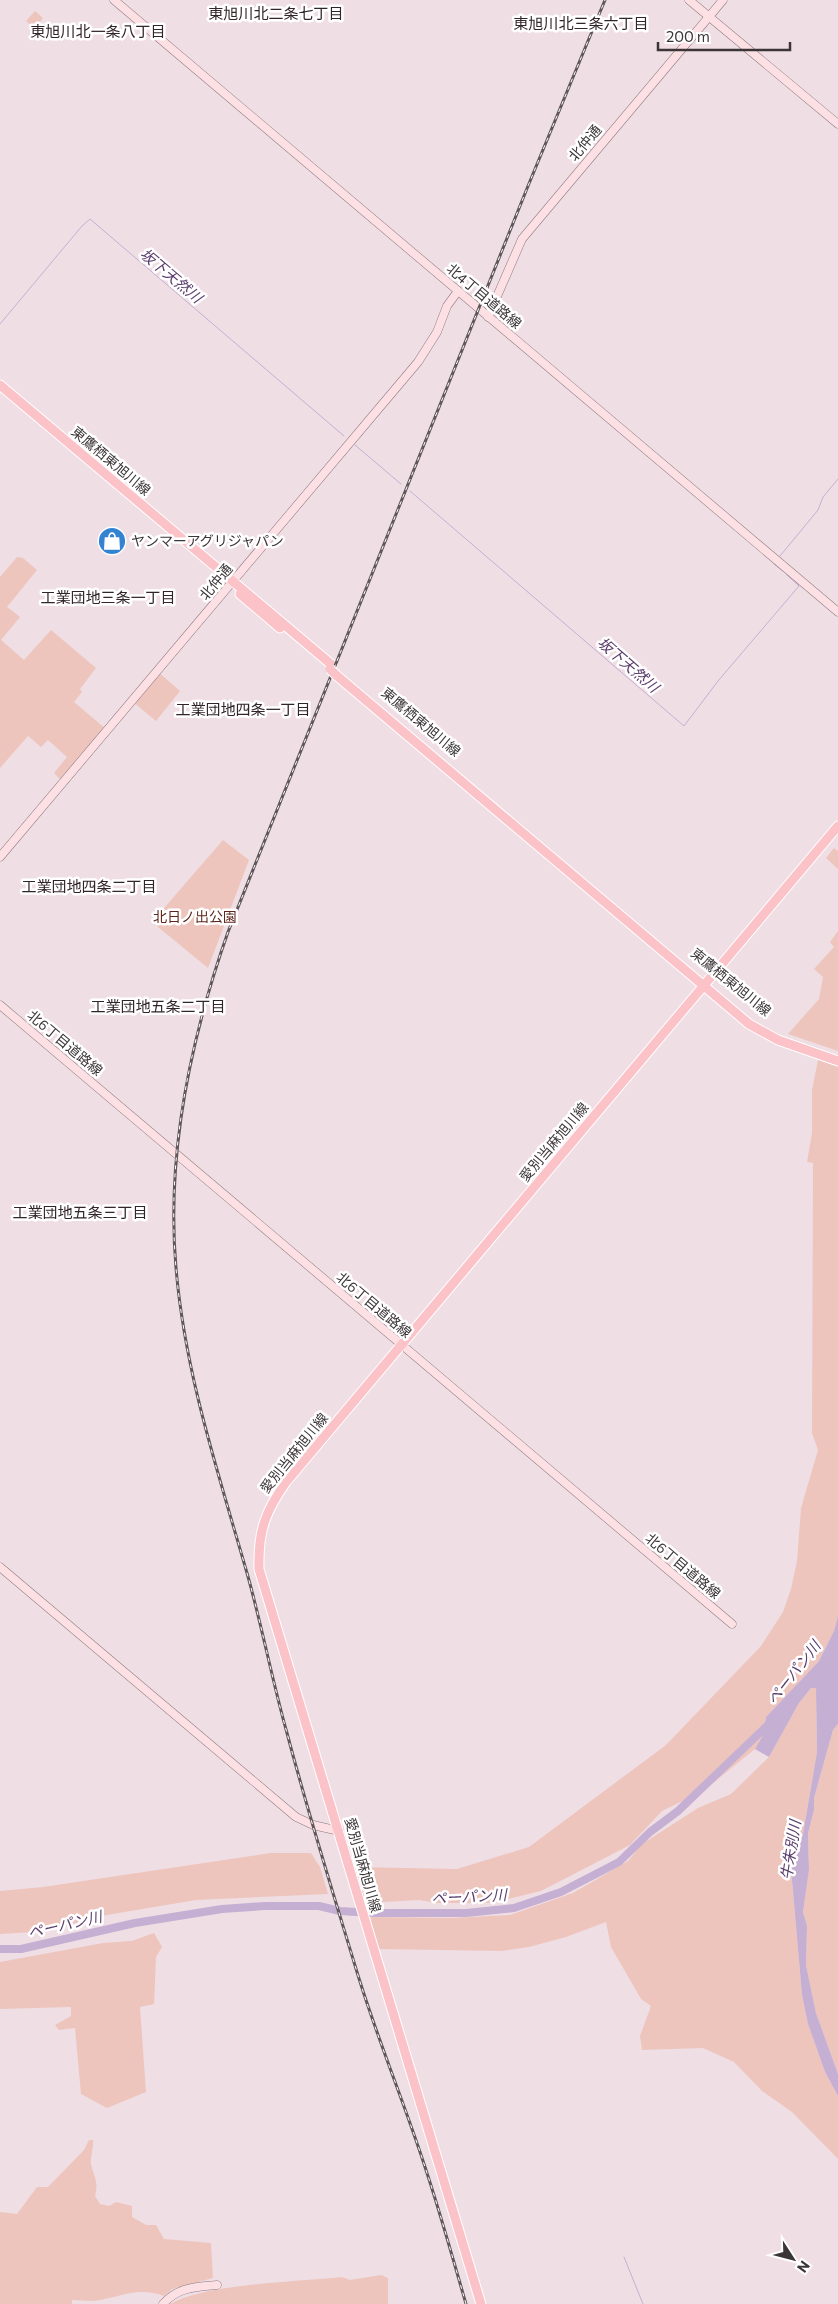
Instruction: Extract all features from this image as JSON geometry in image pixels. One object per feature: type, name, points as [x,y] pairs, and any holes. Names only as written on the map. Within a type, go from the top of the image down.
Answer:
[{"type":"main road","name":"東鷹栖東旭川線","points":[[0,385],[231,583],[706,984],[752,1019],[780,1036],[837,1058]]},
{"type":"main road","name":"東鷹栖東旭川線","points":[[0,392],[231,583]]},
{"type":"main road","name":"愛別当麻旭川線","points":[[481,2304],[339,1831],[296,1695],[259,1569],[258,1546],[270,1505],[401,1344],[838,826]]},
{"type":"street","name":"北4丁目道路線","points":[[114,0],[838,612]]},
{"type":"street","points":[[689,0],[838,124]]},
{"type":"street","name":"北仲通","points":[[488,317],[522,238],[723,0]]},
{"type":"street","name":"北仲通","points":[[0,857],[418,362],[433,339],[447,306],[458,290]]},
{"type":"street","name":"北6丁目道路線","points":[[0,1004],[732,1624]]},
{"type":"street","points":[[0,1568],[296,1817],[313,1825],[339,1831]]},
{"type":"street","points":[[163,2304],[175,2293],[189,2288],[217,2285]]},
{"type":"green space","points":[[35,11],[43,18],[35,29],[26,21]]},
{"type":"green space","points":[[17,557],[23,558],[37,570],[7,607],[20,617],[1,640],[24,660],[51,630],[96,668],[80,689],[82,692],[74,702],[107,730],[63,782],[54,773],[67,757],[48,740],[41,747],[28,736],[0,768],[0,577]]},
{"type":"green space","points":[[157,671],[180,691],[156,721],[132,701]]},
{"type":"green space","name":"北日ノ出公園","points":[[223,840],[249,860],[208,968],[152,922]]},
{"type":"green space","points":[[834,848],[838,851],[838,869],[826,858]]},
{"type":"green space","points":[[838,931],[838,1051],[788,1034],[819,999],[823,977],[814,969],[834,947],[830,942]]},
{"type":"green space","points":[[818,1060],[838,1066],[838,1616],[834,1631],[819,1661],[766,1717],[763,1735],[755,1749],[703,1791],[662,1811],[630,1845],[541,1891],[492,1903],[437,1903],[419,1900],[365,1903],[354,1867],[457,1869],[529,1847],[666,1745],[761,1646],[783,1612],[791,1589],[797,1561],[801,1508],[818,1450],[812,1433],[813,1163],[807,1162],[812,1133],[812,1090]]},
{"type":"green space","points":[[811,1688],[816,1688],[817,1752],[803,1834],[791,1870],[802,1995],[808,2024],[825,2072],[838,2096],[838,2159],[792,2112],[762,2091],[734,2062],[703,2048],[642,2050],[640,2036],[651,2006],[641,1999],[611,1947],[606,1922],[566,1937],[529,1947],[501,1951],[379,1949],[371,1924],[371,1917],[451,1918],[510,1915],[573,1893],[628,1861],[642,1844],[698,1808],[731,1794],[769,1757],[799,1703]]},
{"type":"green space","points":[[838,1724],[838,2074],[816,2013],[806,1965],[807,1926],[803,1912],[809,1870],[808,1833],[814,1810],[814,1798],[833,1730]]},
{"type":"green space","points":[[271,1853],[311,1853],[320,1867],[328,1894],[196,1900],[95,1917],[49,1931],[0,1934],[0,1891],[43,1887]]},
{"type":"green space","points":[[154,1933],[162,1947],[156,1957],[154,2004],[140,2007],[146,2092],[107,2108],[81,2094],[75,2028],[59,2030],[55,2025],[71,2016],[71,2007],[0,2009],[0,1962],[103,1943],[132,1941]]},
{"type":"green space","points":[[89,2140],[93,2140],[91,2164],[96,2183],[95,2196],[100,2204],[109,2206],[116,2202],[132,2206],[132,2217],[146,2225],[156,2225],[164,2239],[211,2243],[213,2278],[172,2289],[164,2296],[154,2293],[136,2292],[103,2300],[72,2300],[72,2304],[0,2304],[0,2212],[17,2214],[37,2187],[48,2187],[84,2150]]},
{"type":"green space","points":[[381,2275],[388,2278],[388,2304],[170,2304],[186,2297],[253,2284],[342,2277],[350,2280]]},
{"type":"shaded area","name":"牛朱別川","points":[[838,1616],[838,1724],[833,1730],[814,1798],[814,1810],[808,1833],[809,1870],[803,1912],[807,1926],[806,1965],[816,2013],[838,2074],[838,2096],[825,2072],[808,2024],[802,1995],[791,1869],[803,1834],[817,1752],[816,1688],[811,1688],[799,1703],[769,1757],[755,1749],[763,1735],[766,1717],[819,1661],[834,1631]]},
{"type":"waterway","name":"坂下天然川","points":[[0,324],[82,226],[90,219],[344,436]]},
{"type":"waterway","name":"坂下天然川","points":[[355,445],[401,484]]},
{"type":"waterway","name":"坂下天然川","points":[[780,556],[818,510],[823,497],[838,479]]},
{"type":"waterway","name":"坂下天然川","points":[[410,491],[684,726],[718,681],[799,586],[787,575]]},
{"type":"waterway","name":"坂下天然川","points":[[774,564],[783,571]]},
{"type":"waterway","name":"ペーパン川","points":[[0,1949],[21,1949],[135,1923],[222,1909],[265,1906],[319,1906],[340,1911],[372,1913],[466,1913],[514,1908],[561,1892],[619,1862],[650,1832],[678,1811],[770,1723]]},
{"type":"waterway","points":[[624,2257],[643,2304]]},
{"type":"railway","points":[[466,2304],[431,2184],[365,1997],[303,1793],[252,1593],[204,1422],[180,1307],[174,1225],[175,1183],[178,1140],[192,1056],[202,1014],[228,932],[528,186],[605,0]]},
{"type":"place","name":"ヤンマーアグリジャパン","points":[[112,541]]},
{"type":"district","name":"東旭川北二条七丁目","points":[[276,14]]},
{"type":"district","name":"東旭川北三条六丁目","points":[[581,24]]},
{"type":"district","name":"東旭川北一条八丁目","points":[[98,32]]},
{"type":"district","name":"工業団地三条一丁目","points":[[108,598]]},
{"type":"district","name":"工業団地四条一丁目","points":[[243,710]]},
{"type":"district","name":"工業団地四条二丁目","points":[[89,887]]},
{"type":"district","name":"工業団地五条二丁目","points":[[158,1007]]},
{"type":"district","name":"工業団地五条三丁目","points":[[80,1213]]}]
